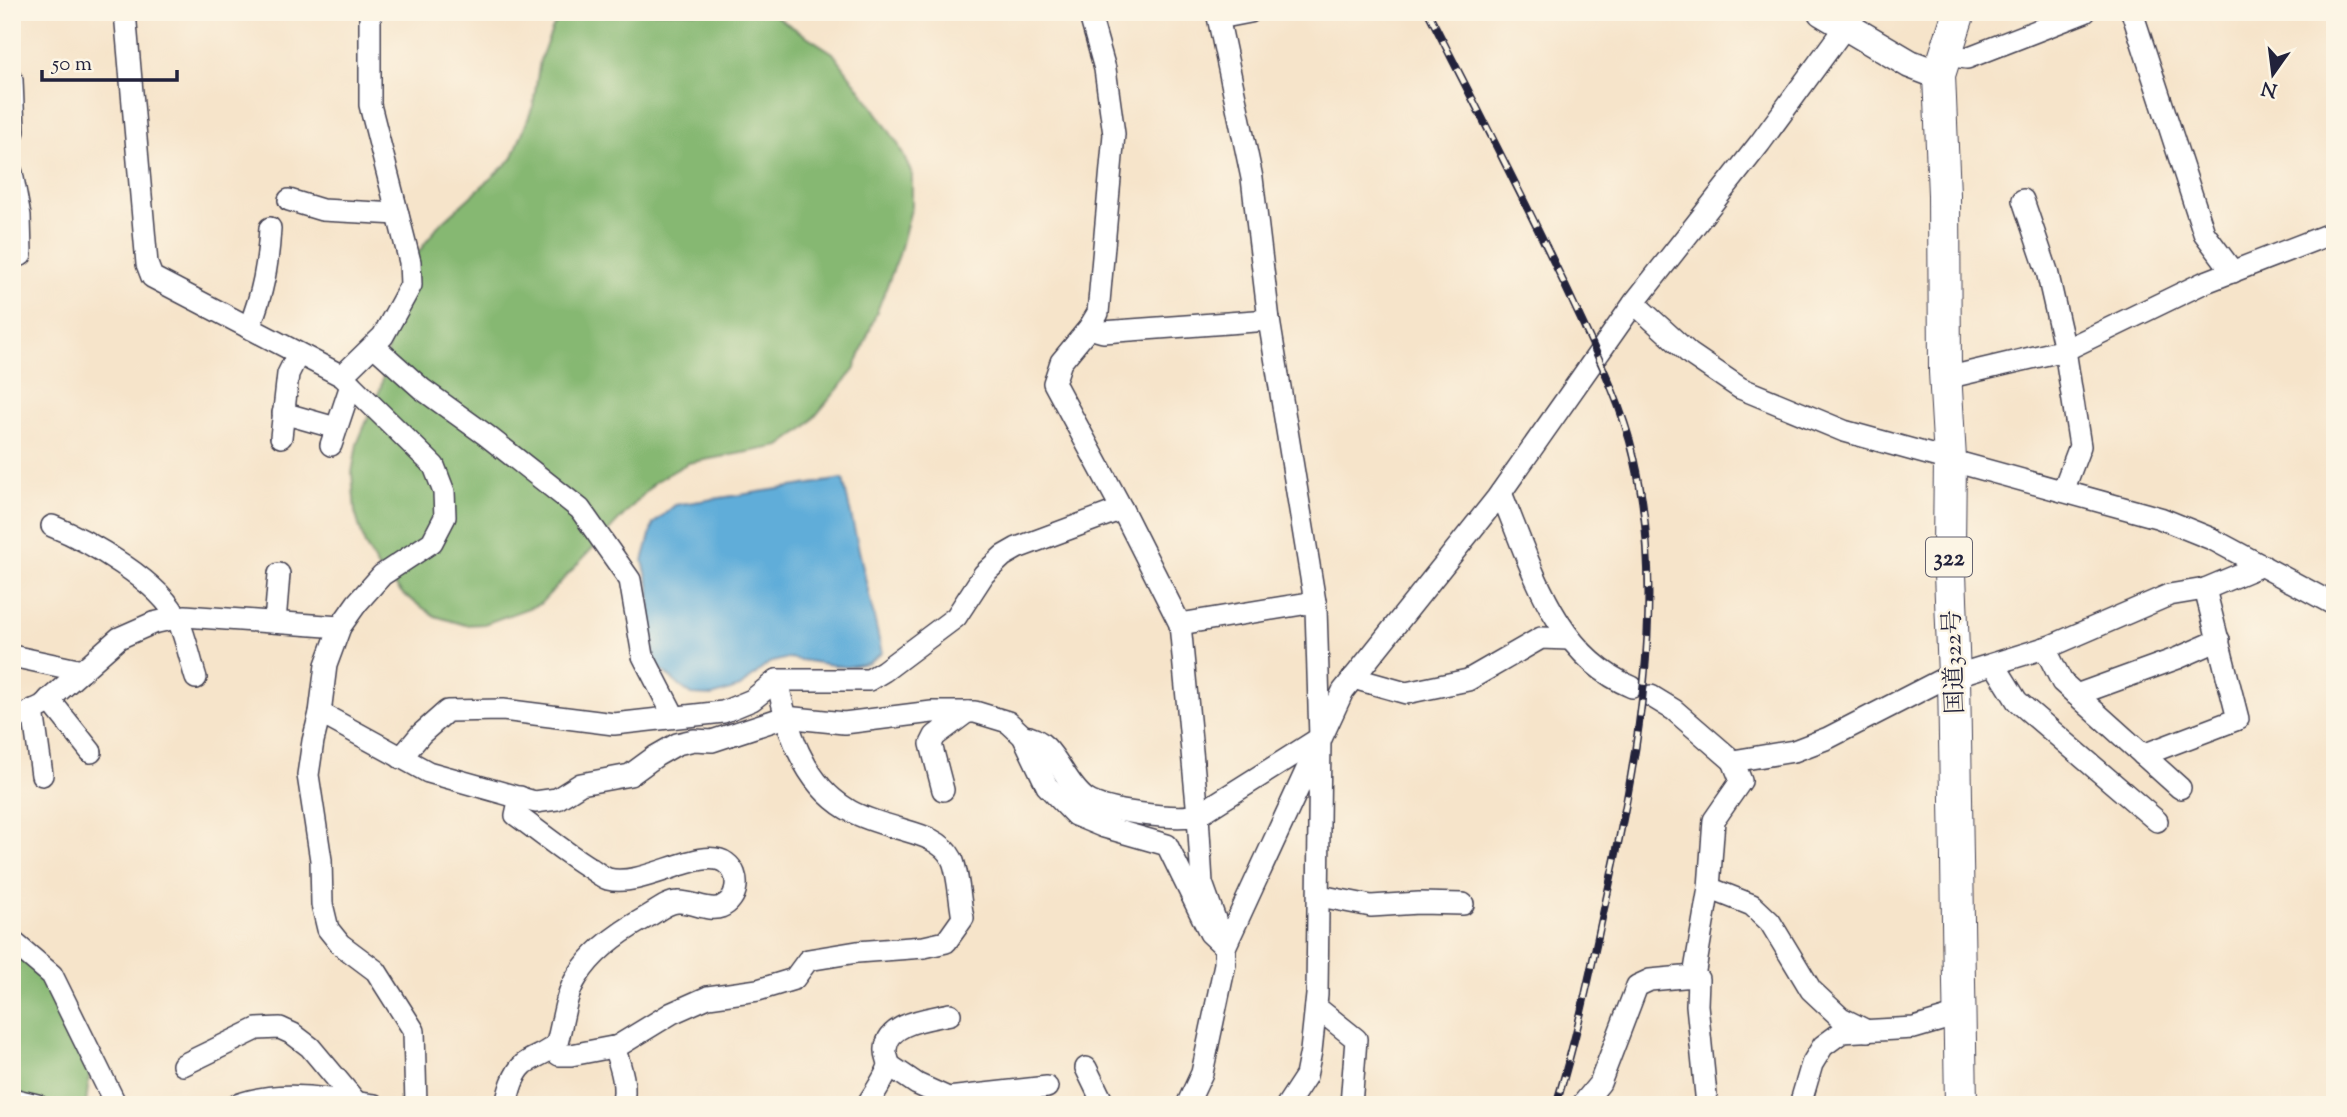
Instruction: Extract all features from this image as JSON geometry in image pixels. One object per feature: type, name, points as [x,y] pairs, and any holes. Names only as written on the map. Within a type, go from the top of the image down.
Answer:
[{"type":"highway","name":"国道322号","points":[[1959,12],[1943,65],[1946,378],[1950,459],[1949,548],[1954,676],[1961,1105]]},
{"type":"main road","points":[[1822,12],[1851,20],[1910,64],[1943,65]]},
{"type":"street","points":[[125,12],[147,264],[152,278],[347,381],[434,466],[444,492],[445,517],[432,542],[382,575],[340,627],[326,665],[308,775],[321,860],[322,904],[328,929],[340,944],[376,971],[414,1031],[416,1105]]},
{"type":"street","points":[[283,413],[333,437],[347,381],[383,336],[411,285],[410,262],[370,105],[370,12]]},
{"type":"street","points":[[1089,12],[1105,69],[1114,134],[1098,313],[1061,362],[1054,383],[1180,624],[1202,883],[1225,947],[1225,964],[1202,1073],[1187,1105]]},
{"type":"street","points":[[1250,12],[1218,15],[1252,178],[1269,320],[1315,602],[1320,737],[1320,896],[1316,1007],[1306,1076],[1287,1105]]},
{"type":"street","points":[[1943,65],[2085,12]]},
{"type":"street","points":[[2133,12],[2204,233],[2233,272]]},
{"type":"street","points":[[1225,947],[1343,691],[1501,493],[1634,303],[1760,143],[1851,20]]},
{"type":"street","points":[[12,80],[12,136]]},
{"type":"street","points":[[12,173],[20,216],[21,255]]},
{"type":"street","points":[[289,200],[322,210],[398,214]]},
{"type":"street","points":[[2023,200],[2047,271],[2065,350],[2080,446],[2063,491]]},
{"type":"street","points":[[249,328],[260,300],[268,264],[270,228]]},
{"type":"street","points":[[1946,378],[2065,350],[2203,283],[2335,232]]},
{"type":"street","points":[[1634,303],[1690,354],[1740,388],[1844,431],[2160,518],[2212,539],[2335,605]]},
{"type":"street","points":[[1089,328],[1103,332],[1269,320]]},
{"type":"street","points":[[374,346],[422,389],[580,509],[630,580],[643,656],[674,716]]},
{"type":"street","points":[[281,437],[288,374],[299,354]]},
{"type":"street","points":[[1501,493],[1552,614],[1569,639],[1611,678],[1674,710],[1733,761],[1741,781],[1714,820],[1709,888],[1695,976],[1698,979],[1697,1005],[1707,1105]]},
{"type":"street","points":[[401,758],[421,734],[447,711],[503,710],[614,724],[723,712],[752,700],[777,680],[869,680],[956,617],[984,573],[1003,556],[1017,548],[1122,509]]},
{"type":"street","points":[[52,526],[77,535],[117,561],[158,595],[177,618],[196,678]]},
{"type":"street","points":[[1733,761],[1794,751],[1828,738],[1941,680],[2045,648],[2169,595],[2206,589],[2262,565]]},
{"type":"street","points":[[275,622],[279,574]]},
{"type":"street","points":[[2143,755],[2238,719],[2206,589]]},
{"type":"street","points":[[1180,624],[1315,602]]},
{"type":"street","points":[[12,720],[41,705],[119,638],[153,623],[185,616],[340,627]]},
{"type":"street","points":[[1353,678],[1406,693],[1468,680],[1541,638],[1569,639]]},
{"type":"street","points":[[2076,695],[2178,658],[2218,640]]},
{"type":"street","points":[[2045,648],[2062,682],[2180,788]]},
{"type":"street","points":[[12,656],[82,671]]},
{"type":"street","points":[[1994,664],[2017,701],[2157,821]]},
{"type":"street","points":[[552,1049],[559,1055],[571,1055],[614,1047],[673,1013],[708,997],[758,990],[794,979],[808,960],[857,952],[925,947],[946,942],[962,918],[953,860],[941,845],[921,835],[847,810],[818,787],[800,756],[785,718],[777,680]]},
{"type":"street","points":[[41,705],[91,752]]},
{"type":"street","points":[[41,705],[43,775]]},
{"type":"street","points":[[320,713],[428,772],[535,802],[557,799],[581,784],[630,775],[677,744],[694,740],[712,741],[785,718],[844,723],[932,712],[975,712],[1008,722],[1023,736],[1047,786],[1075,815],[1104,827],[1167,845],[1210,933],[1225,947]]},
{"type":"street","points":[[943,790],[932,744],[935,736],[967,712]]},
{"type":"street","points":[[1023,736],[1033,737],[1043,744],[1070,783],[1086,799],[1106,808],[1183,818],[1198,815],[1320,737]]},
{"type":"street","points":[[506,1105],[512,1082],[523,1065],[552,1049],[557,1043],[576,978],[610,942],[666,906],[678,902],[715,908],[723,906],[737,886],[735,872],[726,863],[711,858],[629,881],[607,879],[516,816],[520,797]]},
{"type":"street","points":[[1709,888],[1752,905],[1770,922],[1811,990],[1841,1018],[1867,1031]]},
{"type":"street","points":[[1320,896],[1371,906],[1419,903],[1463,905]]},
{"type":"street","points":[[12,941],[52,975],[116,1105]]},
{"type":"street","points":[[1582,1105],[1600,1083],[1637,986],[1650,980],[1695,976]]},
{"type":"street","points":[[1316,1007],[1356,1039],[1351,1105]]},
{"type":"street","points":[[867,1105],[889,1065],[886,1049],[888,1040],[895,1032],[909,1024],[950,1014]]},
{"type":"street","points":[[1800,1105],[1812,1064],[1823,1046],[1842,1032],[1914,1028],[1958,1015]]},
{"type":"street","points":[[183,1065],[257,1029],[280,1028],[310,1046],[365,1104]]},
{"type":"street","points":[[614,1047],[623,1083],[622,1105]]},
{"type":"street","points":[[889,1065],[917,1084],[952,1101],[1049,1090]]},
{"type":"street","points":[[1086,1068],[1104,1105]]},
{"type":"street","points":[[237,1105],[251,1100],[303,1097],[365,1104]]},
{"type":"street","points":[[12,1099],[37,1105]]},
{"type":"green space","points":[[565,12],[769,12],[833,53],[871,104],[898,144],[912,174],[912,205],[899,255],[854,370],[806,427],[780,446],[688,463],[655,482],[540,604],[484,624],[465,625],[435,616],[404,595],[378,568],[365,545],[355,512],[352,473],[357,444],[381,387],[397,297],[413,260],[437,227],[512,159],[533,106],[540,60],[553,27]]},
{"type":"green space","points":[[12,931],[18,934],[90,1068],[86,1105],[12,1105]]},
{"type":"water","points":[[843,479],[882,653],[868,663],[846,667],[788,658],[769,663],[740,687],[712,696],[692,695],[657,666],[651,643],[650,589],[643,561],[653,524],[675,505]]},
{"type":"railway","points":[[1428,12],[1536,224],[1606,375],[1629,436],[1644,512],[1648,626],[1637,741],[1593,958],[1556,1105]]}]
